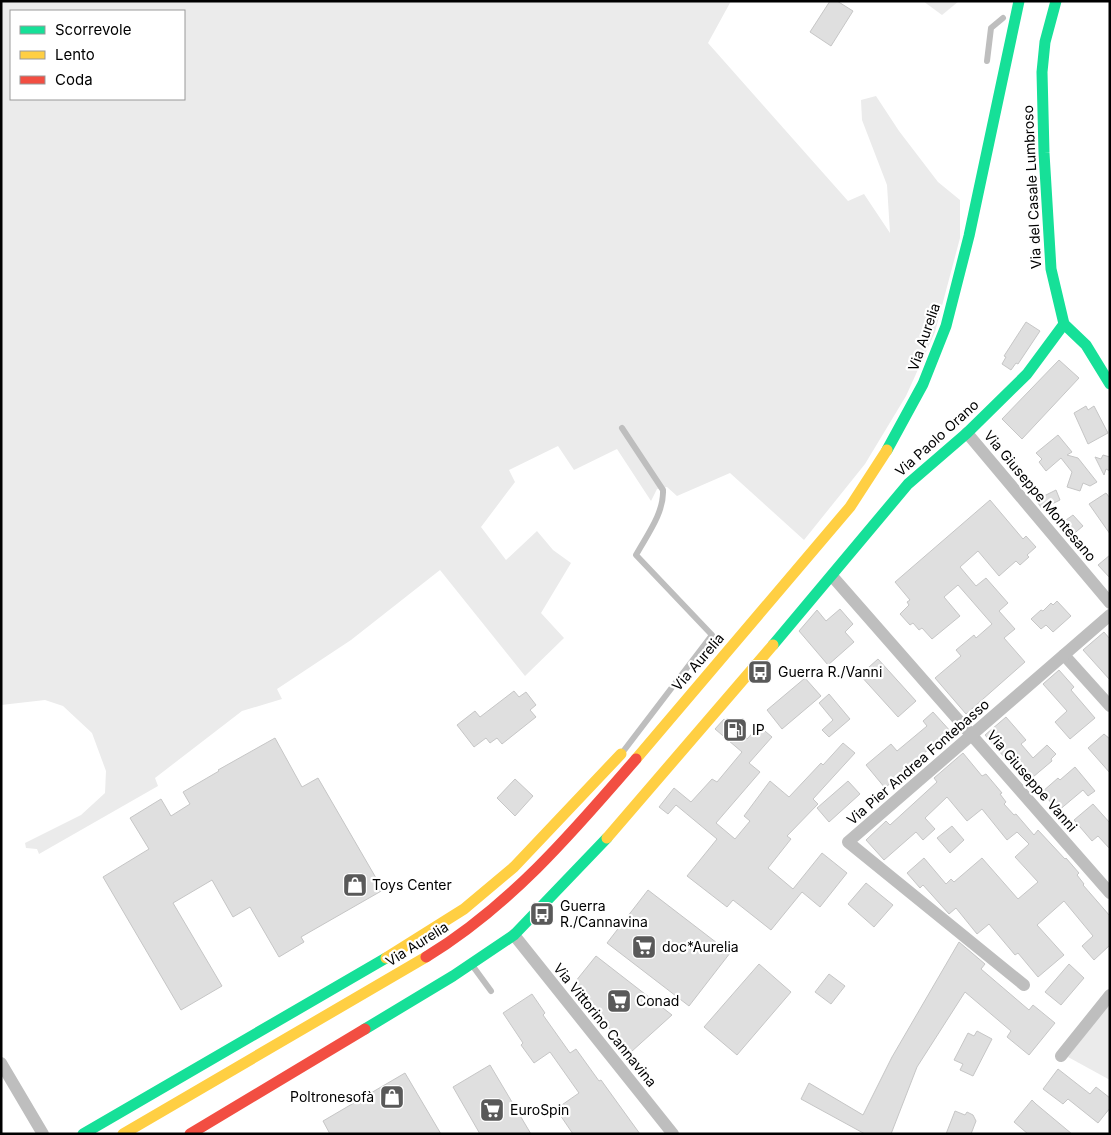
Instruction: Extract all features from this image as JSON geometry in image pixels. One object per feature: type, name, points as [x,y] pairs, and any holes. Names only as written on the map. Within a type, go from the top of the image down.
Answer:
[{"type":"main road","name":"Via Aurelia","points":[[123,1134],[429,955],[477,922],[521,885],[583,820],[850,507],[902,424],[923,384],[946,326],[969,236],[1019,1]]},
{"type":"main road","name":"Via del Casale Lumbroso","points":[[1056,1],[1043,55],[1042,120],[1050,260],[1064,324]]},
{"type":"main road","points":[[997,98],[1003,14]]},
{"type":"main road","points":[[1064,324],[1086,345],[1110,384]]},
{"type":"main road","name":"Via Paolo Orano","points":[[832,576],[908,484],[967,433],[1027,374],[1064,324]]},
{"type":"main road","points":[[190,1134],[472,964],[514,935],[599,848],[832,576]]},
{"type":"main road","name":"Via Aurelia","points":[[83,1134],[417,940],[464,908],[514,867],[621,754],[681,696],[704,678]]},
{"type":"street","name":"Via Giuseppe Montesano","points":[[967,433],[1110,603]]},
{"type":"street","name":"Via Giuseppe Vanni","points":[[832,576],[1110,892]]},
{"type":"street","name":"Via Pier Andrea Fontebasso","points":[[1024,985],[848,842],[1110,615]]},
{"type":"street","points":[[1064,655],[1110,706]]},
{"type":"street","name":"Via Vittorino Cannavina","points":[[514,935],[673,1134]]},
{"type":"street","points":[[1061,1056],[1110,995]]},
{"type":"street","points":[[1,1063],[43,1134]]},
{"type":"lane","points":[[987,61],[991,28],[1003,14]]},
{"type":"lane","points":[[621,754],[712,635],[636,555],[661,509],[663,490],[622,428]]},
{"type":"lane","points":[[472,964],[491,991]]},
{"type":"shaded area","points":[[1,1],[731,1],[708,43],[848,201],[864,194],[890,233],[887,185],[862,120],[861,100],[876,96],[899,131],[938,182],[960,200],[960,238],[935,332],[906,396],[865,464],[804,540],[730,473],[677,496],[667,487],[657,489],[651,501],[617,449],[574,470],[558,446],[509,470],[515,482],[481,527],[506,560],[537,531],[553,550],[571,563],[541,613],[564,638],[525,676],[440,570],[351,640],[277,689],[282,699],[242,711],[155,778],[158,786],[39,854],[37,849],[26,848],[25,843],[81,815],[105,793],[106,771],[92,733],[63,706],[45,700],[1,705]]},
{"type":"shaded area","points":[[923,1],[959,1],[942,15]]},
{"type":"shaded area","points":[[1110,1003],[1110,1080],[1068,1057]]},
{"type":"building","points":[[830,1],[837,1],[853,11],[831,46],[810,32]]},
{"type":"building","points":[[1026,322],[1040,331],[1018,364],[1016,363],[1011,370],[1002,364],[1006,357],[1004,356]]},
{"type":"building","points":[[1059,360],[1079,378],[1022,439],[1002,419]]},
{"type":"building","points":[[1086,406],[1088,410],[1094,406],[1108,433],[1088,444],[1074,413]]},
{"type":"building","points":[[1058,435],[1072,452],[1067,455],[1078,458],[1097,482],[1090,486],[1083,483],[1080,491],[1067,487],[1072,472],[1061,458],[1046,471],[1039,462],[1042,459],[1036,453]]},
{"type":"building","points":[[1103,455],[1110,457],[1110,471],[1106,469],[1104,475],[1095,457],[1101,459]]},
{"type":"building","points":[[1056,490],[1060,500],[1042,509],[1036,500]]},
{"type":"building","points":[[1106,493],[1110,498],[1110,534],[1089,504]]},
{"type":"building","points":[[990,500],[1023,539],[1026,536],[1036,547],[1020,565],[1016,561],[999,576],[978,551],[960,567],[976,586],[986,578],[1008,603],[999,611],[1015,629],[1004,638],[1025,662],[966,714],[935,678],[961,656],[956,650],[974,635],[976,638],[992,624],[958,585],[944,597],[960,616],[932,639],[922,628],[919,630],[913,623],[910,625],[900,614],[909,605],[907,602],[910,600],[895,582]]},
{"type":"building","points":[[1073,515],[1083,526],[1070,537],[1059,525]]},
{"type":"building","points":[[1110,555],[1110,578],[1098,565]]},
{"type":"building","points":[[1057,601],[1071,616],[1053,632],[1046,625],[1041,629],[1031,619],[1051,603],[1053,605]]},
{"type":"building","points":[[840,609],[853,624],[845,632],[854,642],[828,665],[799,631],[817,610],[826,621]]},
{"type":"building","points":[[1104,632],[1110,639],[1110,680],[1083,650]]},
{"type":"building","points":[[878,659],[916,701],[898,717],[860,675]]},
{"type":"building","points":[[1059,670],[1074,687],[1071,690],[1095,718],[1070,739],[1055,722],[1067,711],[1043,684]]},
{"type":"building","points":[[805,678],[821,696],[782,729],[767,710]]},
{"type":"building","points":[[514,691],[519,697],[526,692],[536,705],[530,710],[536,717],[502,744],[497,738],[490,743],[486,738],[474,747],[457,725],[475,711],[480,717]]},
{"type":"building","points":[[829,694],[850,719],[829,737],[822,730],[833,720],[819,703]]},
{"type":"building","points":[[933,712],[952,733],[942,742],[940,739],[885,788],[866,765],[891,744],[897,751],[927,726],[923,721]]},
{"type":"building","points":[[1006,717],[1026,740],[1021,744],[1033,758],[1047,745],[1056,754],[1051,759],[1052,761],[1033,777],[1011,752],[1005,758],[985,735]]},
{"type":"building","points":[[724,719],[747,739],[759,726],[772,737],[749,763],[760,772],[716,823],[735,839],[750,821],[744,816],[770,781],[789,797],[843,743],[855,753],[813,799],[818,804],[787,836],[791,839],[768,868],[793,889],[822,853],[847,873],[820,907],[802,892],[771,930],[733,900],[727,907],[687,876],[717,839],[676,805],[668,814],[659,807],[674,788],[691,802],[712,779],[717,782],[742,752],[715,729]]},
{"type":"building","points":[[1104,734],[1110,739],[1110,773],[1088,748]]},
{"type":"building","points":[[275,738],[302,787],[318,778],[383,890],[301,937],[304,942],[279,957],[250,907],[233,917],[212,880],[173,903],[222,986],[181,1010],[103,877],[149,849],[130,818],[161,799],[171,816],[190,804],[183,792]]},
{"type":"building","points":[[963,753],[982,776],[986,774],[1002,793],[1000,794],[1006,802],[1004,804],[1014,815],[1016,814],[1034,835],[1038,830],[1066,858],[1079,873],[1077,875],[1083,885],[1110,916],[1110,945],[1094,960],[1082,946],[1093,936],[1064,901],[1037,925],[1064,955],[1038,977],[1018,953],[1015,955],[989,924],[977,934],[956,908],[949,914],[923,885],[920,888],[907,873],[924,858],[946,884],[951,879],[954,882],[982,858],[1018,899],[1038,882],[1015,857],[1029,844],[1017,832],[1007,840],[982,809],[967,821],[947,797],[925,818],[935,829],[923,840],[916,832],[884,860],[866,840],[886,821],[890,825],[937,782],[934,778]]},
{"type":"building","points":[[1075,767],[1095,791],[1088,796],[1083,790],[1058,811],[1042,792]]},
{"type":"building","points":[[515,779],[533,796],[515,816],[497,798]]},
{"type":"building","points":[[848,781],[860,794],[829,822],[817,808]]},
{"type":"building","points":[[1093,804],[1110,823],[1110,849],[1098,836],[1092,841],[1074,820]]},
{"type":"building","points":[[952,826],[964,840],[950,853],[937,838]]},
{"type":"building","points":[[866,883],[893,905],[874,927],[848,904]]},
{"type":"building","points":[[648,890],[730,953],[689,1006],[607,943]]},
{"type":"building","points":[[959,942],[985,964],[981,969],[1029,1010],[1033,1005],[1055,1023],[1029,1055],[1007,1037],[1011,1031],[965,992],[917,1067],[891,1134],[865,1134],[801,1099],[809,1083],[863,1115],[892,1057]]},
{"type":"building","name":"Conad","points":[[596,956],[672,1015],[631,1052],[571,987]]},
{"type":"building","points":[[759,964],[791,992],[737,1055],[704,1027]]},
{"type":"building","points":[[1069,964],[1084,978],[1061,1005],[1045,992]]},
{"type":"building","points":[[829,974],[845,986],[831,1004],[815,992]]},
{"type":"building","points":[[532,994],[545,1013],[543,1015],[570,1053],[576,1049],[640,1134],[573,1134],[556,1109],[579,1093],[550,1052],[534,1063],[521,1045],[523,1043],[503,1013]]},
{"type":"building","points":[[977,1031],[992,1039],[973,1076],[960,1070],[963,1064],[954,1060],[968,1033],[974,1036]]},
{"type":"building","name":"EuroSpin","points":[[490,1065],[531,1134],[480,1134],[453,1087]]},
{"type":"building","points":[[1058,1069],[1090,1094],[1096,1087],[1110,1098],[1110,1108],[1098,1123],[1068,1099],[1063,1104],[1043,1089]]},
{"type":"building","name":"Poltronesofà","points":[[405,1073],[441,1134],[330,1134],[323,1121]]},
{"type":"building","points":[[1032,1100],[1072,1134],[1028,1134],[1014,1122]]},
{"type":"building","points":[[955,1111],[965,1115],[967,1112],[973,1115],[976,1121],[971,1134],[946,1134]]},
{"type":"traffic: fast","points":[[887,450],[923,384],[946,326],[969,236],[1019,1]]},
{"type":"traffic: fast","points":[[1056,1],[1045,42],[1042,72],[1044,153],[1051,269],[1064,324],[1086,345],[1110,384]]},
{"type":"traffic: fast","points":[[773,645],[908,484],[967,433],[1027,374],[1064,324]]},
{"type":"traffic: fast","points":[[365,1029],[453,976],[514,935],[607,838]]},
{"type":"traffic: fast","points":[[83,1134],[386,958]]},
{"type":"traffic: slow","points":[[636,759],[850,507],[887,450]]},
{"type":"traffic: slow","points":[[607,838],[773,645]]},
{"type":"traffic: slow","points":[[386,958],[464,909],[514,867],[621,754]]},
{"type":"traffic: slow","points":[[123,1134],[426,957]]},
{"type":"traffic: jam","points":[[426,957],[457,937],[513,891],[564,840],[636,759]]},
{"type":"traffic: jam","points":[[190,1134],[365,1029]]},
{"type":"place","name":"Guerra R./Vanni","points":[[760,672]]},
{"type":"place","name":"IP","points":[[735,730]]},
{"type":"place","name":"Toys Center","points":[[355,885]]},
{"type":"place","name":"Guerra R./Cannavina","points":[[542,914]]},
{"type":"place","name":"doc*Aurelia","points":[[644,947]]},
{"type":"place","name":"Conad","points":[[619,1001]]},
{"type":"place","name":"Poltronesofà","points":[[392,1097]]},
{"type":"place","name":"EuroSpin","points":[[492,1110]]}]
